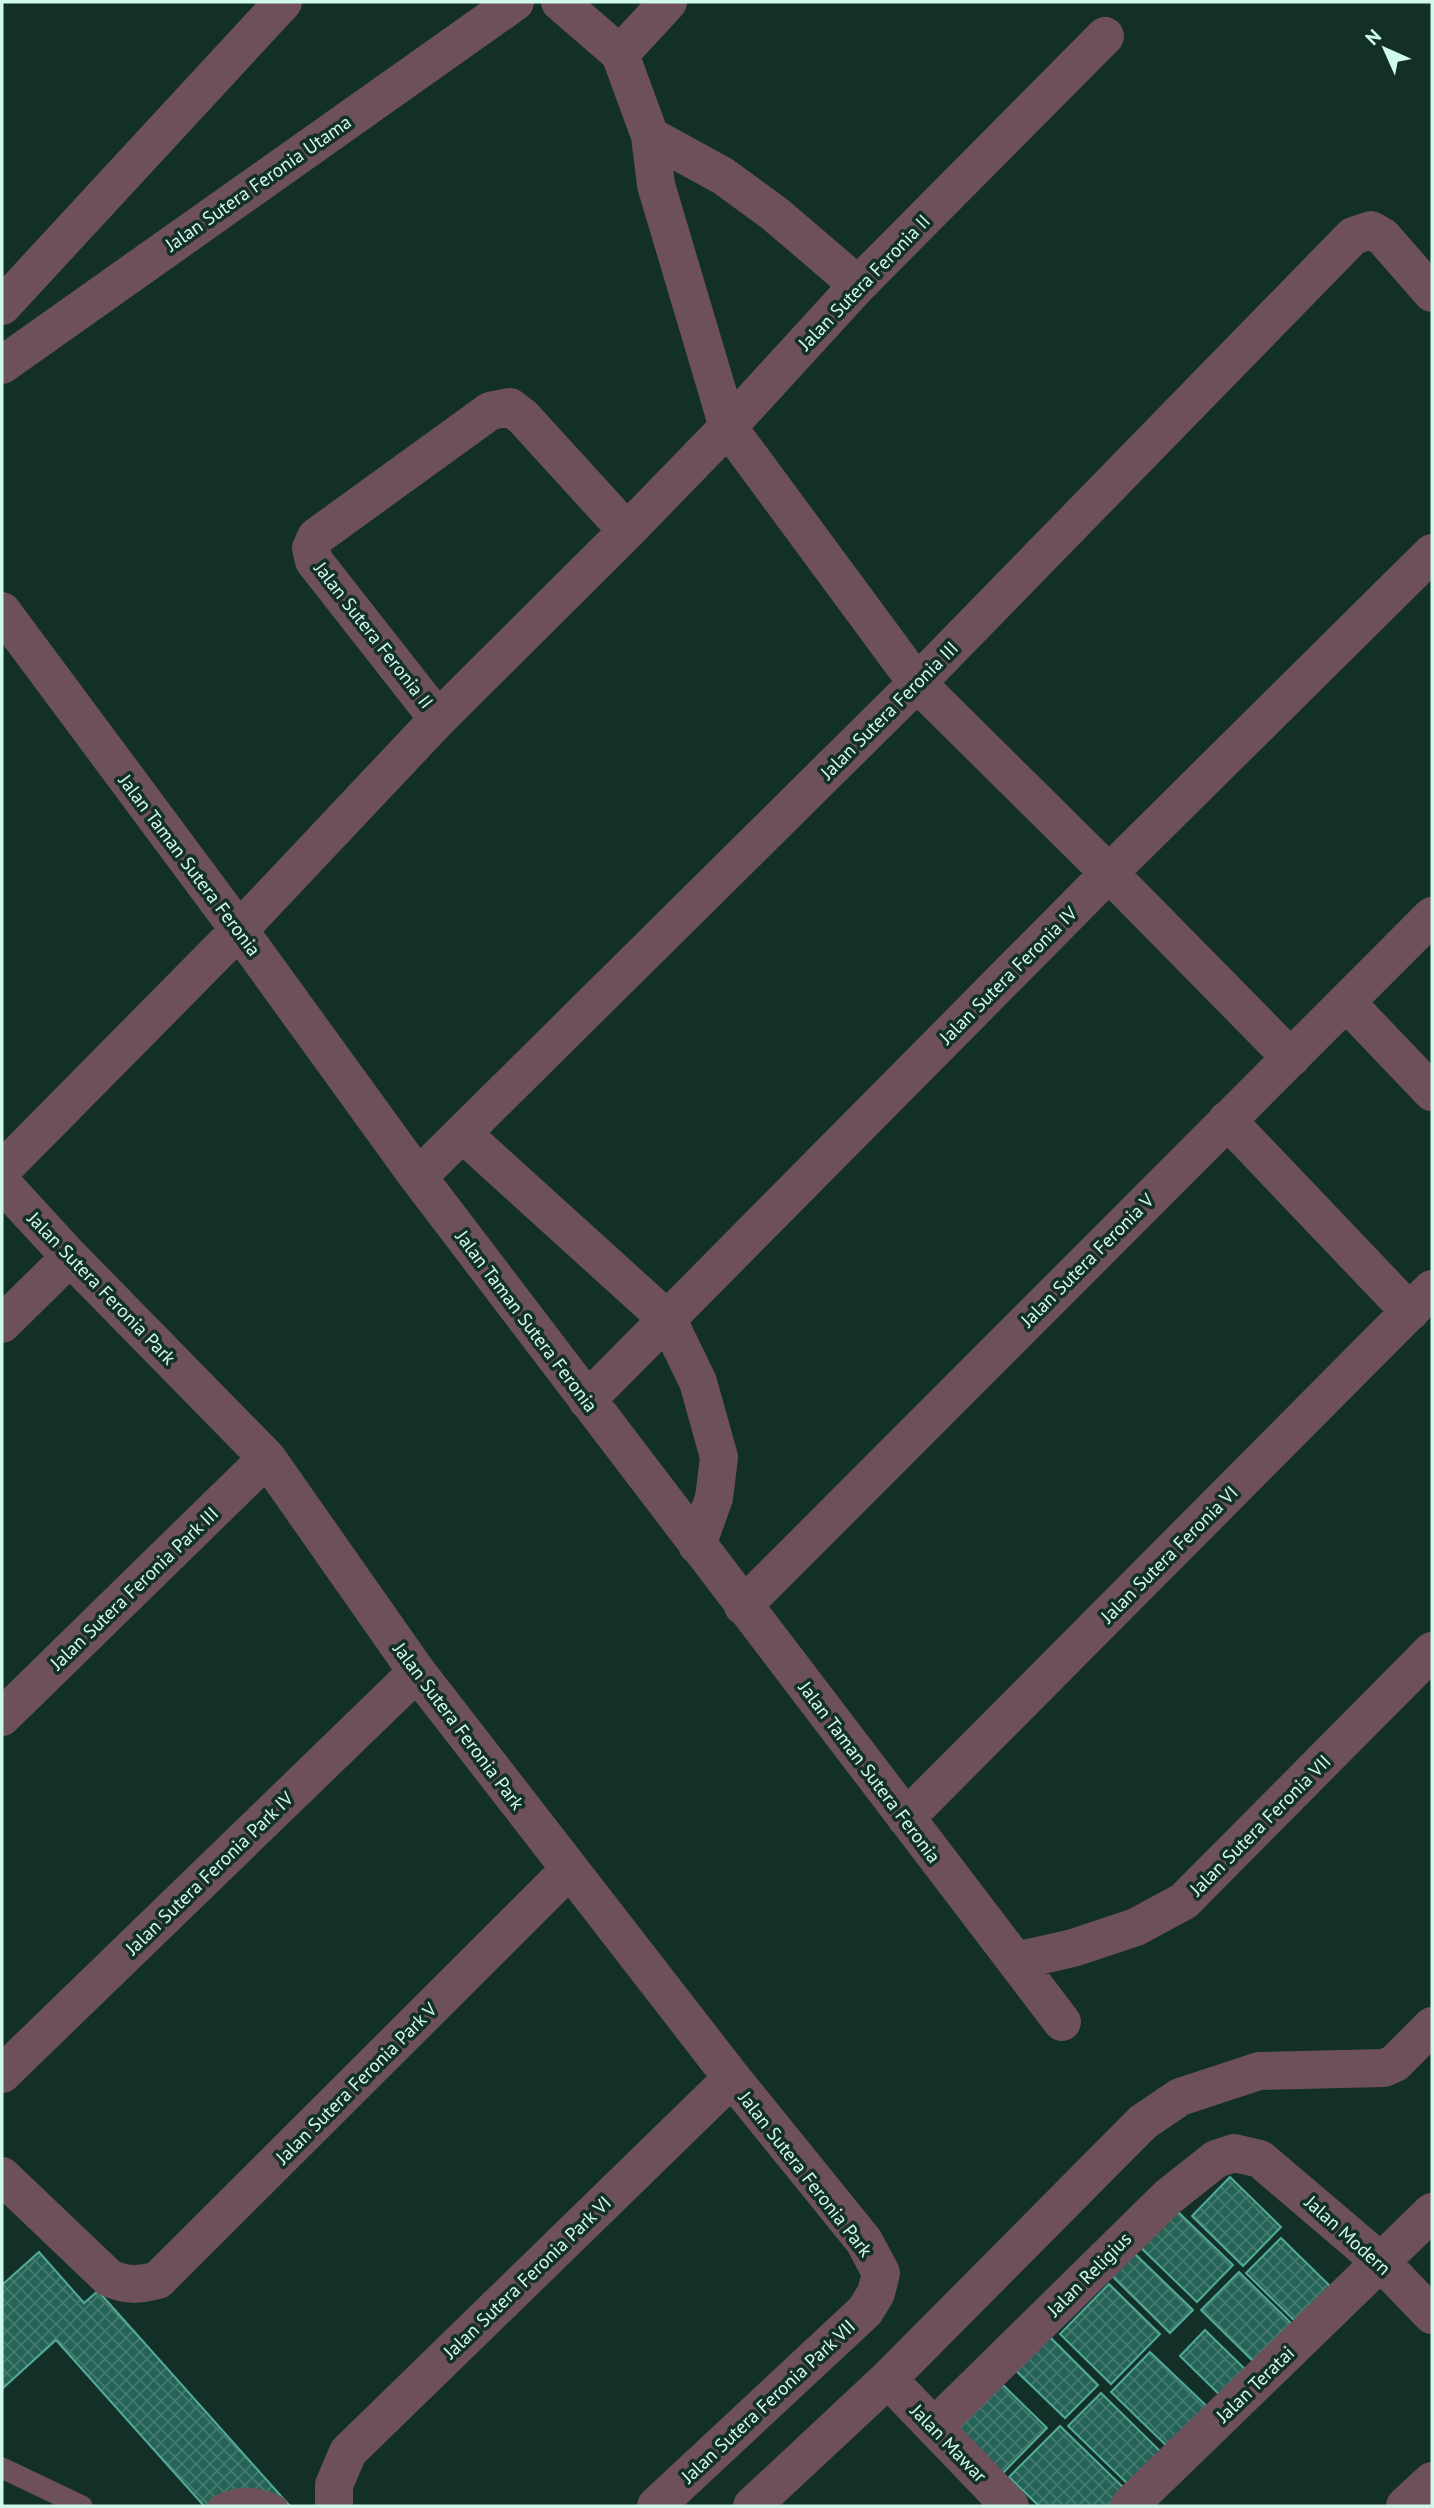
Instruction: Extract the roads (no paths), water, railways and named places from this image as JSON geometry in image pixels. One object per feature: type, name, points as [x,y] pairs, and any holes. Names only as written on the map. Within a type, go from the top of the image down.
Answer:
[{"type":"street","points":[[2,306],[283,2]]},
{"type":"street","name":"Jalan Sutera Feronia Utama","points":[[2,365],[514,2]]},
{"type":"street","points":[[560,2],[620,54],[650,136],[656,186],[728,427],[917,682],[1110,873],[1291,1058]]},
{"type":"street","points":[[620,54],[668,2]]},
{"type":"street","name":"Jalan Sutera Feronia II","points":[[2,1170],[239,930],[438,719],[728,427],[858,285],[1105,36]]},
{"type":"street","points":[[650,136],[723,176],[775,215],[858,285]]},
{"type":"street","name":"Jalan Sutera Feronia III","points":[[418,1177],[917,682],[1353,236],[1371,230],[1383,237],[1432,293]]},
{"type":"street","name":"Jalan Sutera Feronia II","points":[[438,719],[314,561],[311,548],[316,537],[490,411],[510,407],[523,417],[627,531]]},
{"type":"street","name":"Jalan Sutera Feronia IV","points":[[587,1400],[1432,553]]},
{"type":"street","name":"Jalan Taman Sutera Feronia","points":[[2,611],[418,1177],[1062,2022]]},
{"type":"street","name":"Jalan Sutera Feronia V","points":[[743,1606],[1432,916]]},
{"type":"street","points":[[1346,1002],[1432,1092]]},
{"type":"street","points":[[1227,1120],[1421,1301]]},
{"type":"street","points":[[463,1134],[668,1320],[698,1382],[719,1457],[714,1498],[697,1545]]},
{"type":"street","name":"Jalan Sutera Feronia Park","points":[[2,1183],[70,1257],[267,1458],[417,1672],[732,2078],[864,2241],[881,2273],[876,2293]]},
{"type":"street","points":[[2,1324],[70,1257]]},
{"type":"street","name":"Jalan Sutera Feronia VI","points":[[906,1818],[1421,1301]]},
{"type":"street","name":"Jalan Sutera Feronia Park III","points":[[2,1717],[267,1458]]},
{"type":"street","name":"Jalan Sutera Feronia VII","points":[[1016,1961],[1073,1948],[1136,1927],[1184,1901],[1432,1651]]},
{"type":"street","name":"Jalan Sutera Feronia Park IV","points":[[2,2074],[417,1672]]},
{"type":"street","name":"Jalan Sutera Feronia Park V","points":[[2,2176],[109,2278],[122,2284],[137,2286],[158,2280],[569,1870]]},
{"type":"street","points":[[752,2506],[888,2379],[1143,2122],[1180,2097],[1259,2071],[1384,2068],[1395,2063],[1432,2026]]},
{"type":"street","name":"Jalan Sutera Feronia Park VI","points":[[334,2496],[348,2452],[732,2078]]},
{"type":"street","name":"Jalan Religius","points":[[934,2427],[1168,2197],[1216,2159],[1234,2153],[1260,2159]]},
{"type":"street","name":"Jalan Modern","points":[[1260,2159],[1381,2262],[1432,2315]]},
{"type":"street","name":"Jalan Teratai","points":[[1129,2506],[1432,2212]]},
{"type":"street","name":"Jalan Sutera Feronia Park VII","points":[[656,2506],[865,2311],[876,2293]]},
{"type":"street","name":"Jalan Mawar","points":[[888,2379],[1010,2506]]},
{"type":"street","points":[[1405,2506],[1432,2481]]},
{"type":"lane","points":[[2,2468],[82,2506]]},
{"type":"lane","points":[[218,2506],[238,2497],[258,2499],[277,2506]]}]
